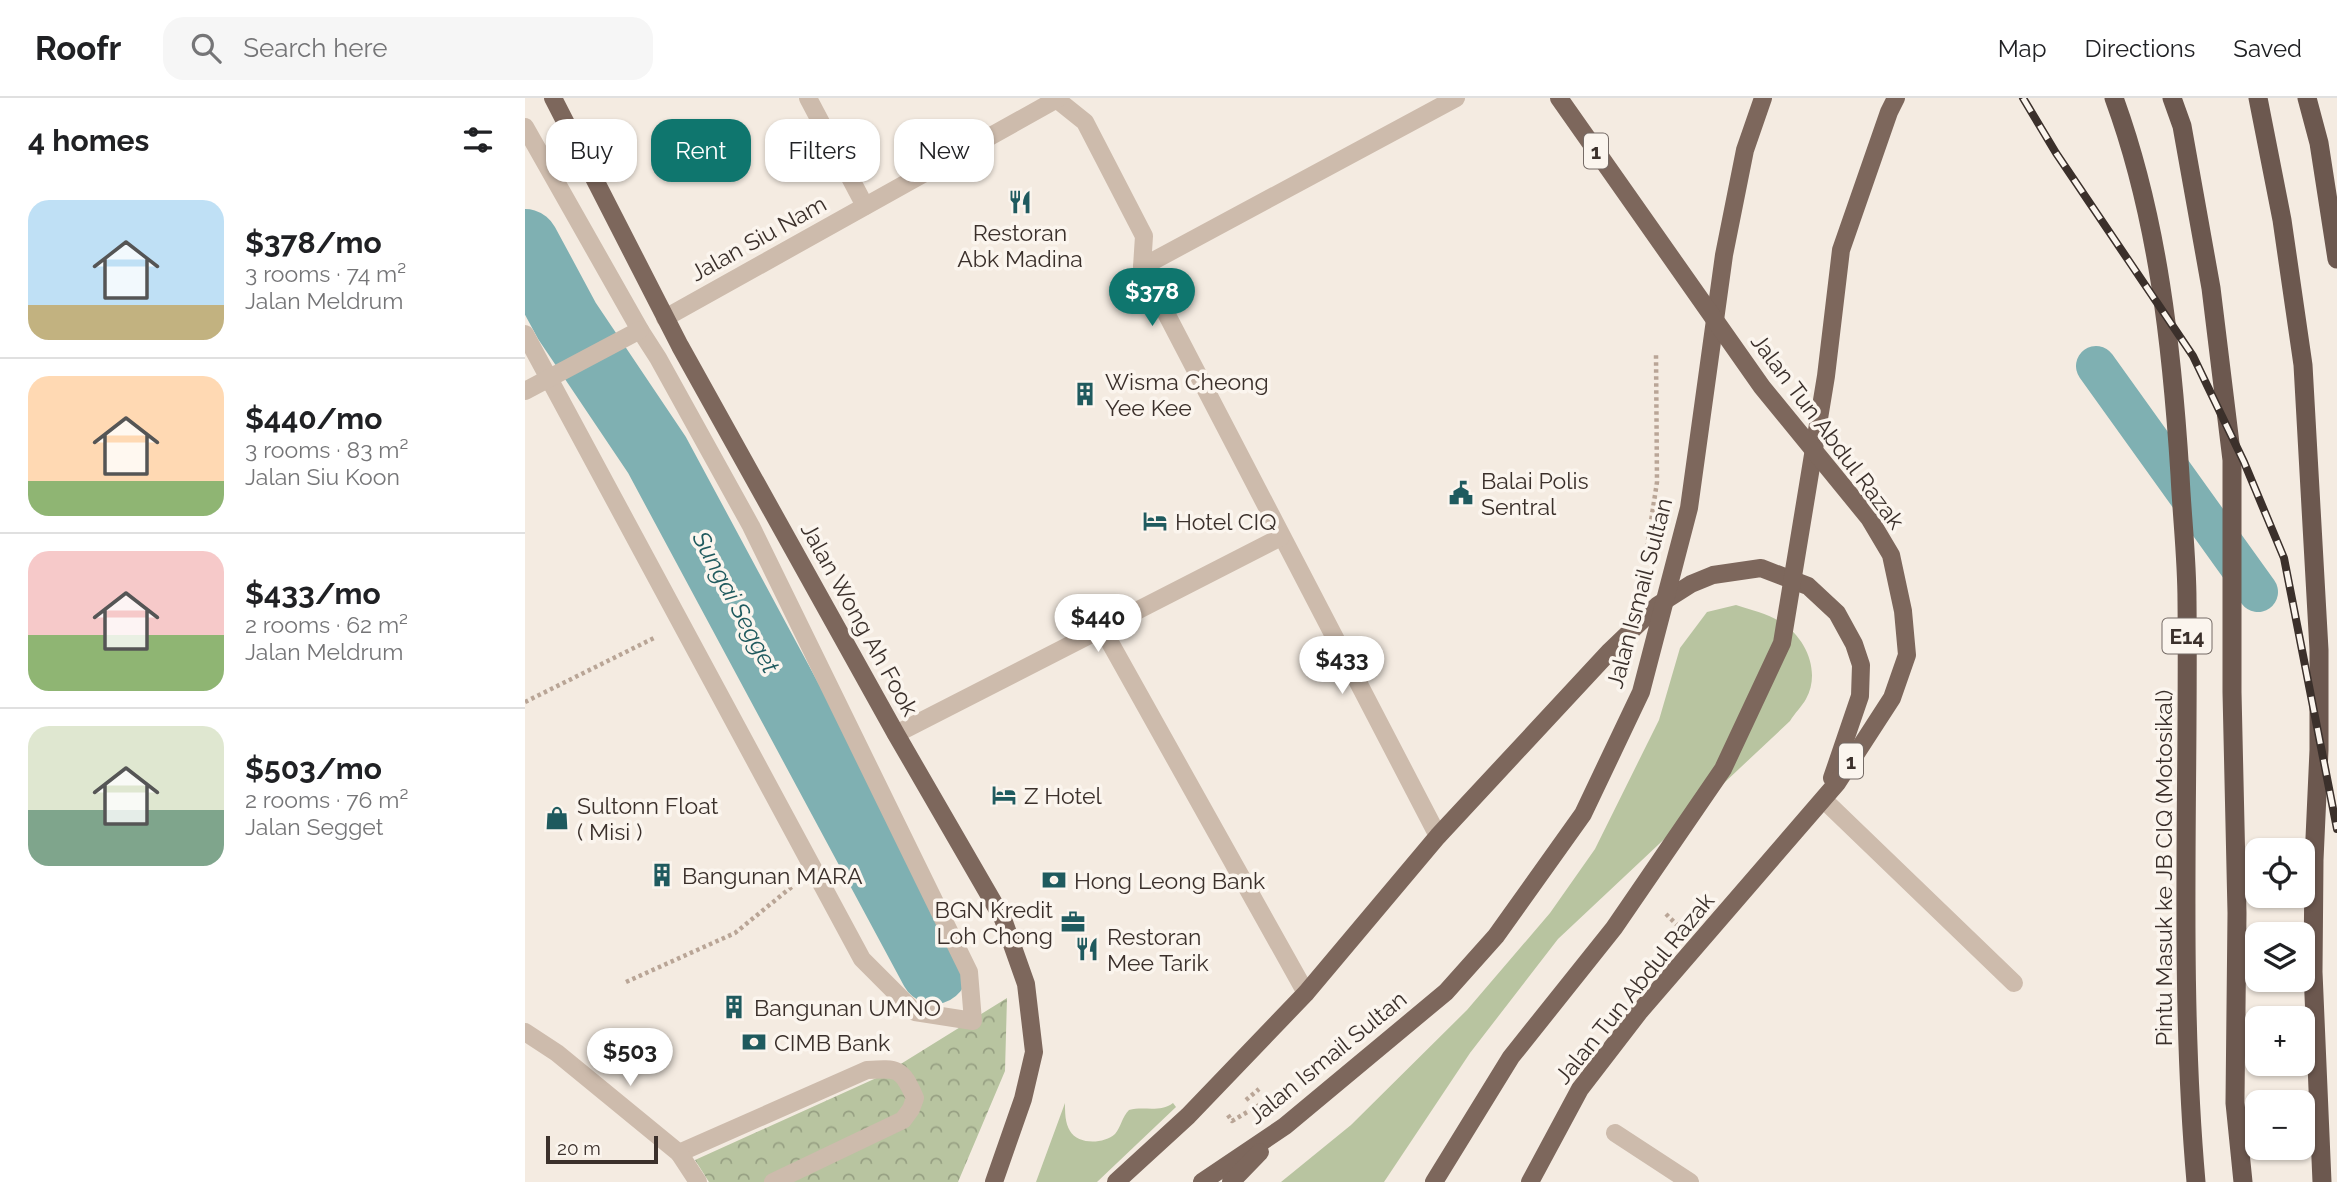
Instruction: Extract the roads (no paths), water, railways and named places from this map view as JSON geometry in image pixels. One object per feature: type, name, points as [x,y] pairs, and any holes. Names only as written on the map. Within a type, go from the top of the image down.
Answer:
[{"type":"highway","name":"Pintu Masuk ke JB CIQ (Motosikal)","points":[[2114,98],[2129,140],[2161,280],[2176,416],[2187,598],[2185,929],[2191,1134],[2196,1182]]},
{"type":"highway","name":"E14","points":[[2172,98],[2182,126],[2211,288],[2232,460],[2232,692],[2237,913],[2235,1103],[2243,1182]]},
{"type":"highway","points":[[2258,98],[2282,220],[2303,365],[2319,650],[2313,972],[2322,1182]]},
{"type":"highway","points":[[2307,98],[2319,143],[2337,259]]},
{"type":"main road","name":"Jalan Wong Ah Fook","points":[[553,98],[665,318],[896,734],[1003,919],[1026,984],[1034,1052],[1023,1099],[992,1180]]},
{"type":"main road","name":"Jalan Tun Abdul Razak","points":[[1530,1182],[1580,1089],[1640,1012],[1824,800],[1892,698],[1907,655],[1903,611],[1891,555],[1869,518],[1762,387],[1559,98]]},
{"type":"main road","name":"Jalan Ismail Sultan","points":[[1202,1182],[1285,1126],[1446,992],[1496,936],[1583,814],[1641,692],[1689,508],[1724,255],[1745,150],[1763,98]]},
{"type":"main road","points":[[1434,1182],[1511,1057],[1614,928],[1723,769],[1782,643],[1826,376],[1841,250],[1896,98]]},
{"type":"main road","points":[[1115,1182],[1188,1116],[1307,993],[1438,835],[1611,651],[1658,605],[1691,584],[1713,575],[1761,568],[1808,586],[1837,613],[1861,664],[1860,696],[1824,800]]},
{"type":"main road","points":[[1231,1182],[1285,1126]]},
{"type":"street","points":[[808,98],[865,206]]},
{"type":"street","points":[[1142,267],[1456,98]]},
{"type":"street","name":"Jalan Siu Nam","points":[[665,318],[1057,99]]},
{"type":"street","points":[[1057,99],[1085,122],[1144,236],[1142,267],[1438,835]]},
{"type":"street","points":[[525,127],[751,526],[969,972],[973,1021],[915,1012],[862,959],[682,624],[556,376],[525,334]]},
{"type":"street","points":[[525,391],[639,330]]},
{"type":"street","points":[[896,734],[1281,537]]},
{"type":"street","points":[[1103,630],[1307,993]]},
{"type":"street","points":[[1824,800],[2014,983]]},
{"type":"street","points":[[525,1032],[557,1053],[679,1153],[698,1182]]},
{"type":"street","points":[[679,1153],[867,1070],[891,1068],[906,1078],[915,1098],[903,1120],[773,1182]]},
{"type":"street","points":[[1615,1133],[1690,1182]]},
{"type":"waterway","name":"Sungai Segget","points":[[525,243],[567,321],[657,455],[934,970]]},
{"type":"waterway","points":[[2096,366],[2258,592]]},
{"type":"railway","points":[[2023,98],[2056,153],[2193,356],[2244,462],[2284,558],[2337,829]]},
{"type":"place","name":"Restoran Abk Madina","points":[[1020,202]]},
{"type":"place","name":"Wisma Cheong Yee Kee","points":[[1085,394]]},
{"type":"place","name":"Balai Polis Sentral","points":[[1461,493]]},
{"type":"place","name":"Hotel CIQ","points":[[1155,521]]},
{"type":"place","name":"Z Hotel","points":[[1004,795]]},
{"type":"place","name":"Sultonn Float ( Misi )","points":[[557,818]]},
{"type":"place","name":"Bangunan MARA","points":[[662,875]]},
{"type":"place","name":"Hong Leong Bank","points":[[1054,880]]},
{"type":"place","name":"BGN Kredit Loh Chong","points":[[1073,922]]},
{"type":"place","name":"Restoran Mee Tarik","points":[[1087,949]]},
{"type":"place","name":"Bangunan UMNO","points":[[734,1007]]},
{"type":"place","name":"CIMB Bank","points":[[754,1042]]}]
